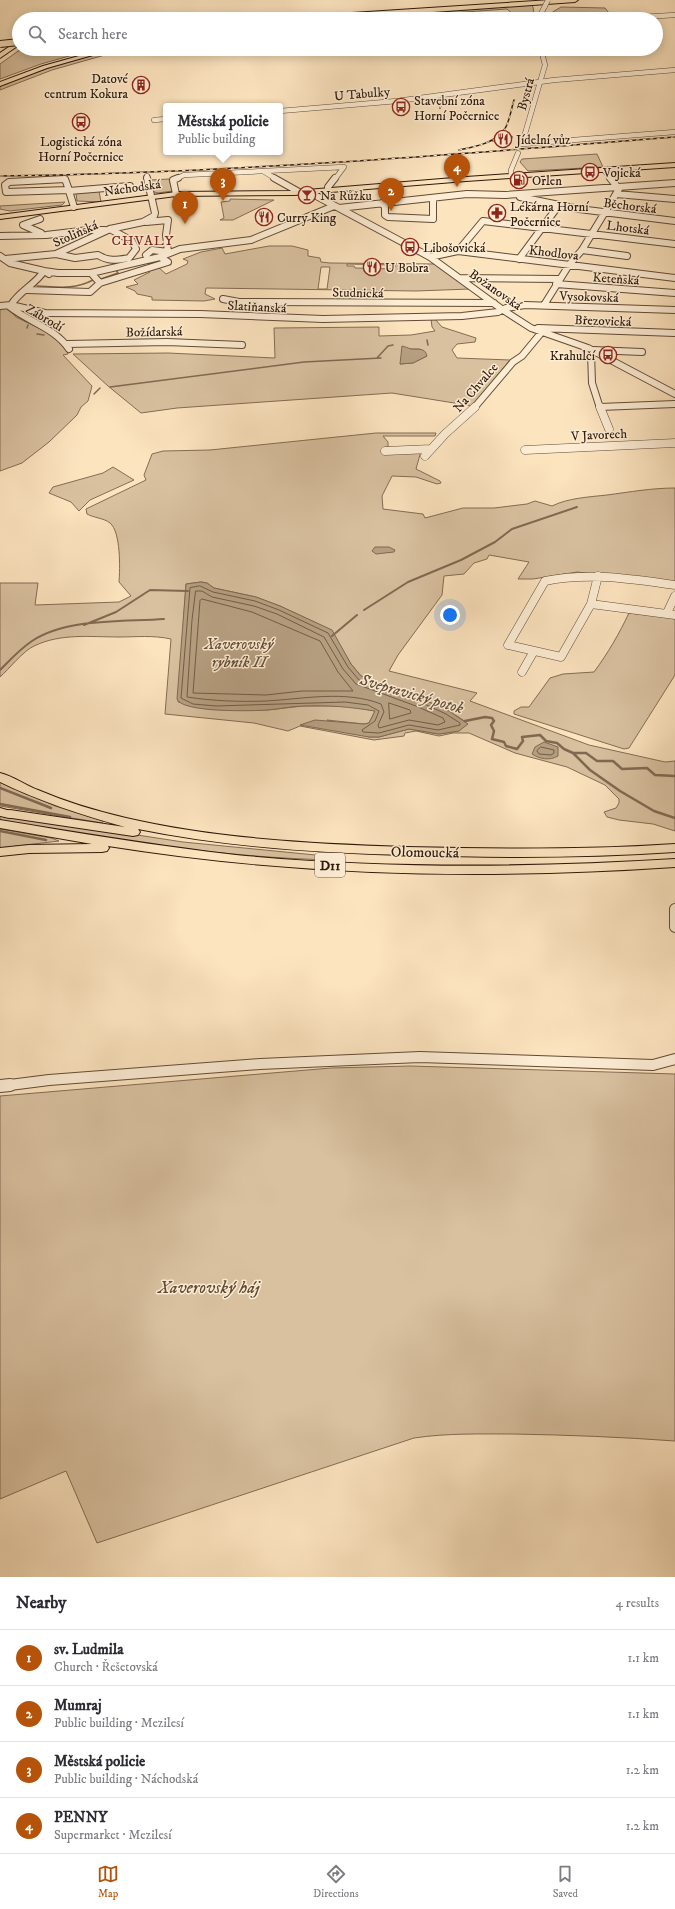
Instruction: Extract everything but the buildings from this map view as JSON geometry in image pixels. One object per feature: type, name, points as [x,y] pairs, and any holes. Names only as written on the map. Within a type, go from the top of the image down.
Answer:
[{"type":"highway","points":[[408,12],[575,0]]},
{"type":"highway","points":[[401,12],[544,3]]},
{"type":"highway","points":[[0,50],[12,41]]},
{"type":"highway","points":[[0,45],[12,44]]},
{"type":"highway","points":[[0,56],[12,48]]},
{"type":"highway","points":[[0,84],[45,67],[85,56]]},
{"type":"highway","points":[[0,777],[56,802],[114,821],[164,832],[224,839]]},
{"type":"highway","name":"D11","points":[[5,813],[113,830],[224,839]]},
{"type":"highway","name":"D11","points":[[0,824],[176,852]]},
{"type":"highway","name":"Olomoucká","points":[[224,839],[349,849],[424,852],[570,853],[675,848]]},
{"type":"highway","points":[[0,856],[55,848]]},
{"type":"highway","points":[[0,852],[55,848],[103,848],[176,852]]},
{"type":"highway","name":"Olomoucká","points":[[176,852],[299,863],[424,869],[574,869],[675,864]]},
{"type":"main road","name":"Náchodská","points":[[0,217],[176,194],[309,192],[675,165]]},
{"type":"street","points":[[544,3],[548,0]]},
{"type":"street","points":[[663,16],[675,15]]},
{"type":"street","name":"Bystrá","points":[[543,56],[545,62],[541,79],[522,144],[675,132]]},
{"type":"street","name":"U Tabulky","points":[[283,111],[397,101],[541,79],[554,80],[675,70]]},
{"type":"street","points":[[154,120],[163,119]]},
{"type":"street","points":[[511,176],[511,170],[518,153]]},
{"type":"street","points":[[176,194],[173,180],[184,175],[344,168],[328,187],[328,190]]},
{"type":"street","points":[[604,170],[619,187]]},
{"type":"street","points":[[263,171],[299,192]]},
{"type":"street","points":[[147,176],[150,197],[155,213],[158,214],[161,219],[168,220]]},
{"type":"street","points":[[74,207],[69,190],[67,181],[65,179],[9,182],[5,185],[6,192],[12,193],[69,190],[130,186]]},
{"type":"street","points":[[1,259],[10,263],[44,271],[58,273],[91,273],[160,257],[168,252],[203,244],[251,240],[336,207],[467,194],[505,194],[675,183]]},
{"type":"street","points":[[544,305],[568,265],[582,250],[619,187]]},
{"type":"street","name":"Božanovská","points":[[309,192],[430,257],[502,310],[531,328],[541,333],[576,343],[593,350],[675,394]]},
{"type":"street","points":[[536,200],[542,192]]},
{"type":"street","name":"Běchorská","points":[[505,194],[605,213],[675,221]]},
{"type":"street","points":[[616,194],[675,199]]},
{"type":"street","points":[[382,202],[385,207],[385,215],[388,217],[433,218],[433,198]]},
{"type":"street","points":[[410,200],[410,218]]},
{"type":"street","points":[[519,259],[543,228],[558,205]]},
{"type":"street","name":"Stoliňská","points":[[1,259],[28,258],[56,254],[110,229],[142,222],[154,216],[155,213]]},
{"type":"street","points":[[40,219],[24,222],[23,225],[46,235]]},
{"type":"street","points":[[168,220],[166,235],[168,252]]},
{"type":"street","points":[[142,222],[168,220]]},
{"type":"street","name":"Lhotská","points":[[458,251],[483,222],[675,244]]},
{"type":"street","points":[[0,240],[110,229],[132,241],[136,249],[129,258],[113,261],[104,259],[98,255],[75,258],[56,254]]},
{"type":"street","points":[[146,255],[152,250],[168,252]]},
{"type":"street","name":"Khodlova","points":[[582,250],[627,256]]},
{"type":"street","points":[[15,251],[28,258]]},
{"type":"street","name":"Khodlova","points":[[430,257],[458,251],[675,278]]},
{"type":"street","points":[[27,290],[90,292],[100,283],[124,274],[155,268],[168,262],[160,257]]},
{"type":"street","points":[[44,271],[54,276]]},
{"type":"street","points":[[0,306],[11,305],[14,298],[27,290],[40,279],[44,271]]},
{"type":"street","points":[[91,273],[100,283]]},
{"type":"street","name":"Keteňská","points":[[459,278],[557,282],[675,293]]},
{"type":"street","name":"Studnická","points":[[223,299],[239,302],[494,303]]},
{"type":"street","name":"Slatiňanská","points":[[11,305],[45,313],[200,314],[295,319],[452,317],[502,310]]},
{"type":"street","name":"Zábrodí","points":[[11,305],[10,308],[18,315],[59,337],[68,347]]},
{"type":"street","name":"Vysokovská","points":[[502,310],[520,305],[544,305],[675,310]]},
{"type":"street","name":"Březovická","points":[[531,328],[675,333]]},
{"type":"street","name":"Na Chvalce","points":[[425,456],[445,434],[470,413],[513,362],[522,356],[541,333]]},
{"type":"street","name":"Božídarská","points":[[68,347],[167,342],[242,345]]},
{"type":"street","points":[[609,429],[595,398],[589,371],[591,352],[593,350],[642,352]]},
{"type":"street","points":[[600,407],[675,404]]},
{"type":"street","name":"V Javorech","points":[[525,450],[675,443]]},
{"type":"street","points":[[385,451],[431,449]]},
{"type":"street","points":[[598,576],[592,604],[561,657],[508,645],[545,581],[581,574],[675,585]]},
{"type":"street","points":[[592,604],[671,614],[675,596]]},
{"type":"street","points":[[522,672],[534,651]]},
{"type":"street","points":[[675,909],[675,927]]},
{"type":"street","points":[[0,1086],[49,1080],[260,1064],[420,1058],[653,1064],[664,1063],[675,1058]]},
{"type":"green space","points":[[531,5],[534,12],[511,12],[507,9],[465,12],[435,12]]},
{"type":"green space","points":[[561,7],[605,8],[608,12],[553,12]]},
{"type":"green space","points":[[12,55],[69,56],[41,64],[0,79],[0,64]]},
{"type":"green space","points":[[91,56],[101,56],[52,70],[0,90],[0,86]]},
{"type":"green space","points":[[597,154],[603,167],[528,171],[520,162],[522,159]]},
{"type":"green space","points":[[169,179],[172,191],[158,193],[151,191],[150,180]]},
{"type":"green space","points":[[99,191],[101,202],[77,201],[76,193]]},
{"type":"green space","points":[[230,199],[274,200],[233,220],[220,220],[224,218],[221,202],[230,201]]},
{"type":"green space","points":[[65,202],[62,205],[10,211],[0,209],[0,206]]},
{"type":"green space","points":[[269,246],[292,246],[308,250],[308,256],[320,258],[321,262],[435,264],[470,289],[416,291],[206,288],[205,294],[215,299],[204,301],[152,300],[152,297],[137,294],[135,291],[126,287],[138,284],[134,280],[150,272],[146,270],[158,267],[166,274],[187,264],[188,261],[183,259],[201,252],[222,248],[225,254]],"holes":[[[347,264],[395,265],[395,267],[392,269],[355,268],[354,266],[347,266]],[[321,267],[330,267],[327,289],[318,289]]]},
{"type":"green space","points":[[0,307],[7,308],[16,317],[57,337],[65,345],[68,354],[63,355],[92,386],[88,401],[81,407],[77,415],[49,442],[22,463],[0,471]]},
{"type":"green space","points":[[431,319],[435,319],[442,327],[476,338],[475,342],[457,344],[452,350],[457,358],[510,360],[473,406],[392,393],[177,408],[141,413],[108,386],[73,354],[168,353],[275,358],[274,328],[379,327],[379,336],[411,335],[435,331],[432,327]],"holes":[[[409,349],[420,349],[427,356],[413,363],[400,364]]]},
{"type":"green space","points":[[376,433],[436,433],[435,436],[383,436],[388,442],[388,447],[421,451],[416,469],[440,481],[441,483],[437,484],[416,477],[392,476],[382,496],[383,509],[423,514],[425,518],[463,508],[494,508],[527,504],[535,501],[552,506],[579,498],[649,489],[675,488],[675,583],[577,572],[533,579],[518,579],[529,562],[489,555],[487,559],[474,563],[464,574],[444,576],[442,595],[398,655],[389,671],[477,693],[470,701],[589,745],[665,762],[675,761],[675,831],[653,824],[607,817],[604,812],[616,808],[619,803],[619,799],[605,785],[567,767],[515,753],[469,733],[453,733],[439,736],[416,731],[405,733],[404,736],[374,740],[300,726],[288,731],[254,723],[165,714],[171,639],[151,637],[86,636],[55,639],[30,648],[0,677],[0,583],[38,583],[35,605],[119,602],[131,596],[119,582],[119,551],[114,528],[108,521],[87,514],[86,509],[146,480],[144,475],[152,454],[163,451],[210,450]],"holes":[[[201,582],[207,583],[214,588],[256,597],[280,606],[331,630],[351,664],[361,676],[420,698],[449,711],[466,722],[459,731],[439,734],[409,729],[379,737],[369,737],[327,720],[364,724],[369,723],[375,711],[346,706],[303,706],[267,710],[208,709],[178,702],[186,584]]]},
{"type":"green space","points":[[113,467],[134,480],[90,500],[79,511],[71,502],[49,493],[53,487],[103,473]]},
{"type":"green space","points":[[629,613],[675,618],[675,675],[629,748],[624,749],[514,714],[514,711],[521,707],[529,707],[550,678],[563,674],[594,672],[613,643]]},
{"type":"green space","points":[[0,782],[55,806],[103,821],[102,823],[0,806]]},
{"type":"green space","points":[[0,814],[183,842],[336,857],[335,860],[251,856],[209,852],[0,821]]},
{"type":"green space","points":[[0,829],[51,838],[59,841],[0,848]]},
{"type":"green space","name":"Xaverovský háj","points":[[410,1066],[675,1074],[675,1441],[594,1436],[514,1434],[476,1434],[414,1438],[97,1543],[66,1471],[0,1499],[0,1096],[331,1068]]},
{"type":"water","points":[[402,346],[411,349],[423,350],[427,356],[413,363],[400,364]]},
{"type":"water","points":[[375,547],[389,547],[395,550],[394,552],[376,554],[372,551]]},
{"type":"water","name":"Xaverovský rybník II","points":[[201,582],[207,583],[214,588],[256,597],[280,606],[332,630],[351,664],[361,676],[420,698],[449,711],[468,724],[459,731],[439,734],[409,729],[379,737],[369,737],[300,725],[315,720],[364,724],[369,723],[375,711],[348,707],[300,706],[272,710],[234,711],[204,709],[182,704],[177,699],[186,584]]},
{"type":"water","points":[[544,742],[558,747],[558,756],[545,759],[532,754],[535,747]]},
{"type":"waterway","points":[[101,279],[118,273],[116,270]]},
{"type":"waterway","points":[[37,286],[72,287],[93,280]]},
{"type":"waterway","points":[[37,334],[44,335]]},
{"type":"waterway","points":[[427,340],[428,345]]},
{"type":"waterway","points":[[377,358],[388,346],[393,345]]},
{"type":"waterway","points":[[110,387],[304,362],[381,358]]},
{"type":"waterway","points":[[94,394],[100,388]]},
{"type":"waterway","points":[[364,610],[408,582],[461,560],[495,542],[512,529],[577,507]]},
{"type":"waterway","points":[[88,623],[116,612],[150,590],[188,591]]},
{"type":"waterway","points":[[332,636],[357,615]]},
{"type":"waterway","name":"Svépravický potok","points":[[88,623],[164,619]]},
{"type":"waterway","name":"Svépravický potok","points":[[0,670],[19,651],[32,641],[62,628],[88,623]]},
{"type":"waterway","name":"Svépravický potok","points":[[84,625],[88,623]]},
{"type":"waterway","name":"Svépravický potok","points":[[465,721],[485,717],[492,718],[494,721],[491,725],[494,731],[492,739],[504,742],[506,746],[517,749],[523,741],[522,737],[540,735],[546,741],[557,743],[564,749],[573,753]]},
{"type":"waterway","name":"Svépravický potok","points":[[573,753],[586,753],[597,761],[613,761],[622,769],[647,768],[655,775],[675,776]]},
{"type":"waterway","points":[[573,753],[590,770],[620,791],[654,811],[675,818]]},
{"type":"waterway","points":[[0,788],[51,808]]},
{"type":"waterway","points":[[0,804],[70,817]]},
{"type":"waterway","points":[[0,831],[46,840]]},
{"type":"railway","points":[[440,108],[443,99]]},
{"type":"railway","points":[[459,150],[484,144],[500,134],[508,123],[514,100]]},
{"type":"railway","points":[[493,141],[512,137]]},
{"type":"railway","points":[[0,176],[254,167],[675,137]]},
{"type":"place","name":"Datové centrum Kokura","points":[[141,85]]},
{"type":"place","name":"Stavební zóna Horní Počernice","points":[[401,107]]},
{"type":"place","name":"Logistická zóna Horní Počernice","points":[[81,122]]},
{"type":"place","name":"Jídelní vůz","points":[[503,139]]},
{"type":"place","name":"Vojická","points":[[590,172]]},
{"type":"place","name":"Orlen","points":[[519,180]]},
{"type":"place","name":"PENNY","points":[[457,187]]},
{"type":"place","name":"Na Růžku","points":[[307,195]]},
{"type":"place","name":"Městská policie","points":[[223,201]]},
{"type":"place","name":"Mumraj","points":[[391,211]]},
{"type":"place","name":"Lékárna Horní Počernice","points":[[497,213]]},
{"type":"place","name":"Curry King","points":[[264,217]]},
{"type":"place","name":"sv. Ludmila","points":[[185,224]]},
{"type":"place","name":"Libošovická","points":[[410,247]]},
{"type":"place","name":"U Bobra","points":[[372,267]]},
{"type":"place","name":"Krahulčí","points":[[608,355]]},
{"type":"district","name":"CHVALY","points":[[143,240]]}]
